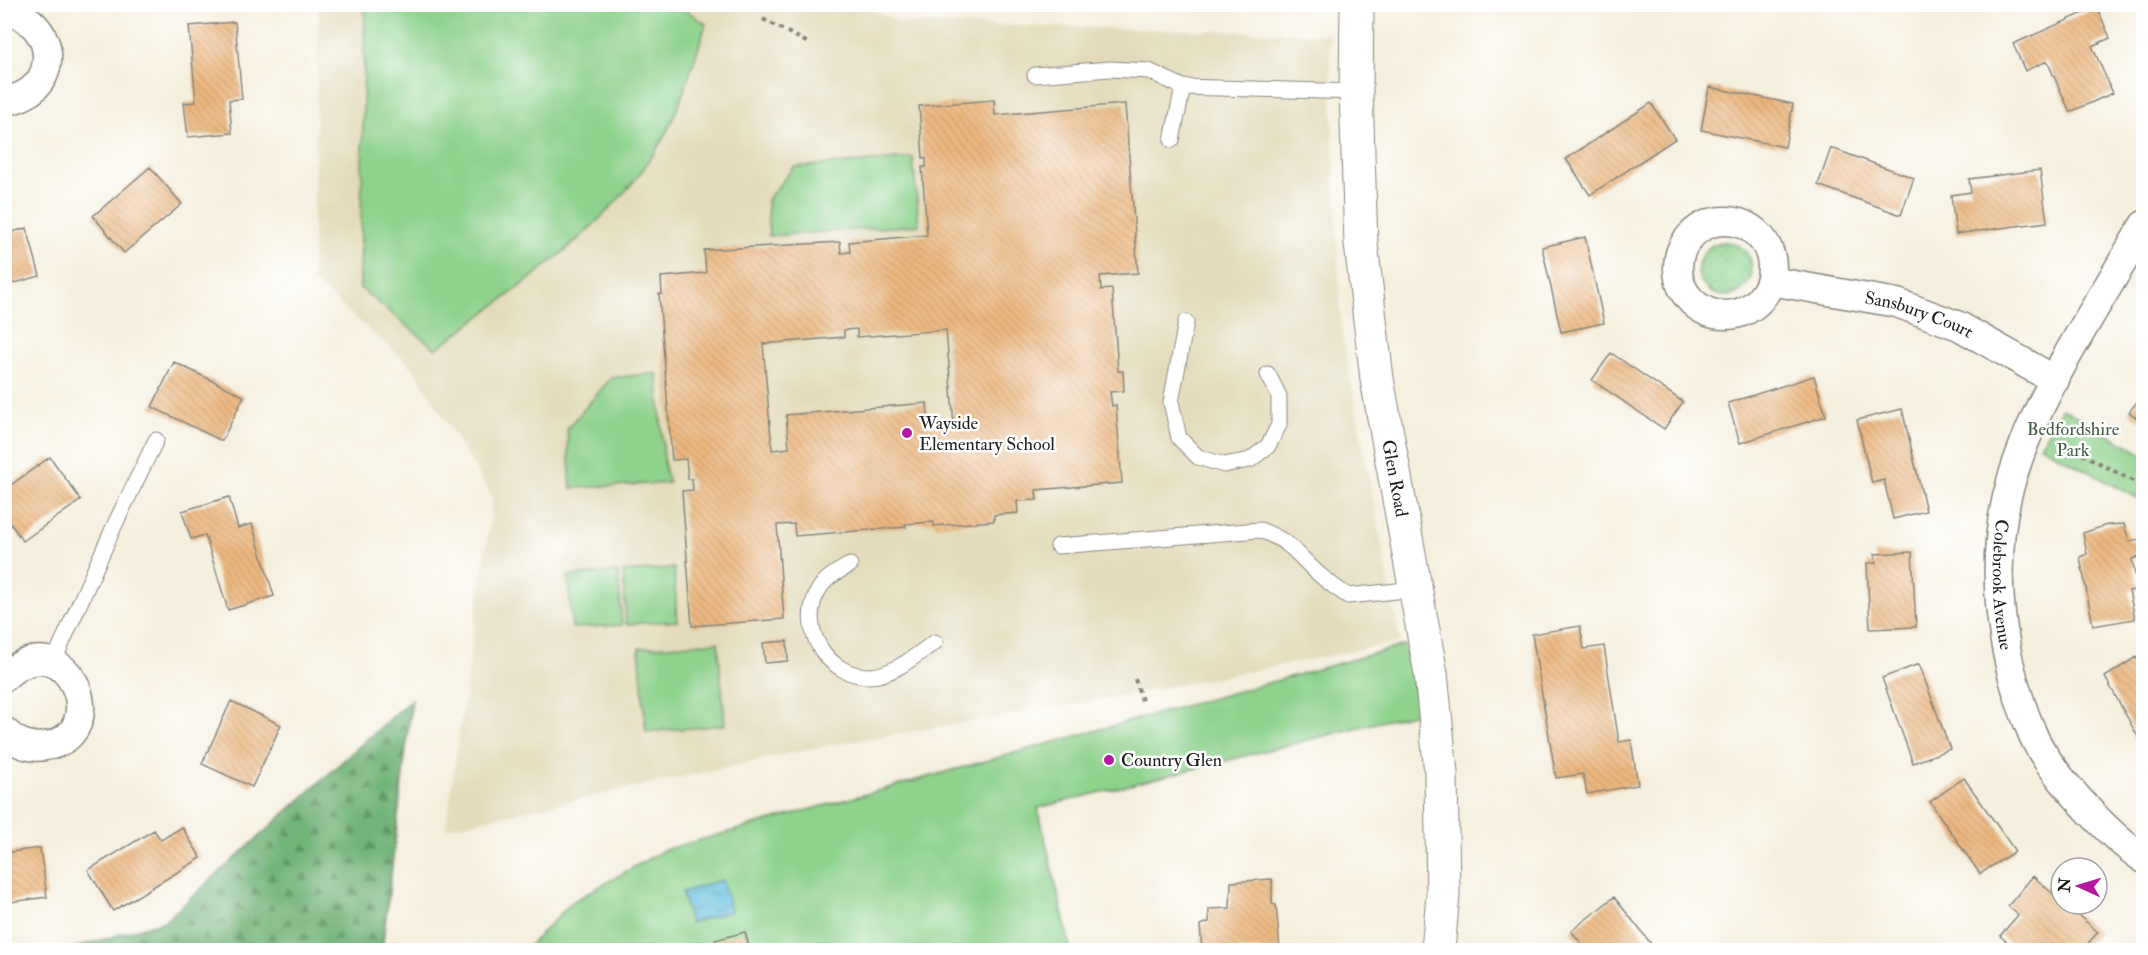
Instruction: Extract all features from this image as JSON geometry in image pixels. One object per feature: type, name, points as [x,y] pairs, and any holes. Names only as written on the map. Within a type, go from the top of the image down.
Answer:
[{"type":"main road","name":"Glen Road","points":[[1357,4],[1356,93],[1362,255],[1377,379],[1431,674],[1441,773],[1443,896],[1438,951]]},
{"type":"street","points":[[4,10],[18,13],[39,29],[47,45],[48,62],[42,78],[31,91],[16,100],[4,101]]},
{"type":"street","name":"Colebrook Avenue","points":[[2144,225],[2031,426],[2012,477],[2003,511],[1998,582],[2015,682],[2033,736],[2074,795],[2144,859]]},
{"type":"street","name":"Sansbury Court","points":[[1771,281],[1897,303],[1959,326],[2055,380]]},
{"type":"street","points":[[4,677],[26,662],[53,663],[70,675],[80,693],[78,719],[72,731],[62,740],[49,746],[36,747],[23,744],[4,731]]},
{"type":"lane","points":[[1035,75],[1110,69],[1149,71],[1183,87],[1356,93]]},
{"type":"lane","points":[[1172,140],[1183,87]]},
{"type":"lane","points":[[1186,322],[1171,402],[1179,438],[1198,458],[1224,465],[1250,460],[1268,446],[1279,425],[1279,396],[1268,374]]},
{"type":"lane","points":[[53,663],[116,522],[156,440]]},
{"type":"lane","points":[[1058,546],[1260,530],[1281,538],[1297,550],[1320,575],[1348,596],[1416,589]]},
{"type":"lane","points":[[849,565],[831,576],[818,591],[811,612],[814,639],[827,659],[846,672],[870,676],[889,672],[935,642]]},
{"type":"path","points":[[763,19],[810,44]]},
{"type":"path","points":[[2031,426],[2144,487]]},
{"type":"path","points":[[1135,679],[1143,704]]},
{"type":"shaded area","name":"Wayside Elementary School","points":[[859,4],[902,23],[1329,34],[1341,328],[1400,642],[1105,699],[830,745],[446,828],[493,498],[413,368],[312,280],[319,5]]},
{"type":"green space","points":[[365,5],[678,5],[706,24],[684,92],[667,131],[647,163],[623,194],[595,224],[532,278],[436,349],[360,288]]},
{"type":"green space","points":[[913,158],[919,225],[769,236],[767,200],[794,167]]},
{"type":"green space","points":[[1720,242],[1730,242],[1740,246],[1748,254],[1752,269],[1748,284],[1740,292],[1730,296],[1720,296],[1710,292],[1702,284],[1698,274],[1698,264],[1702,254],[1710,246]]},
{"type":"green space","points":[[657,373],[665,471],[669,483],[571,488],[567,429],[611,378]]},
{"type":"green space","name":"Bedfordshire Park","points":[[2062,408],[2143,454],[2143,501],[2040,446]]},
{"type":"green space","points":[[674,568],[677,621],[626,624],[623,572]]},
{"type":"green space","points":[[618,572],[622,625],[572,628],[568,576]]},
{"type":"green space","points":[[718,642],[725,725],[646,732],[639,648]]},
{"type":"green space","name":"Country Glen","points":[[1405,645],[1420,712],[1038,808],[1071,950],[525,950],[572,902],[664,850]]},
{"type":"green space","points":[[412,699],[382,950],[67,950],[165,921]]},
{"type":"water","points":[[722,880],[731,911],[690,923],[682,892]]},
{"type":"building","points":[[2097,7],[2110,38],[2092,46],[2113,93],[2070,112],[2047,61],[2025,71],[2013,44]]},
{"type":"building","points":[[235,22],[242,99],[229,100],[232,133],[188,137],[184,103],[196,102],[189,26]]},
{"type":"building","points":[[1709,87],[1793,104],[1785,147],[1701,130]]},
{"type":"building","points":[[994,100],[995,115],[1125,104],[1138,273],[1100,276],[1101,290],[1112,289],[1118,371],[1123,371],[1124,391],[1110,392],[1112,406],[1116,405],[1122,483],[1036,490],[1037,500],[1017,501],[1018,513],[994,515],[994,521],[934,526],[934,522],[905,524],[906,527],[795,536],[794,524],[777,525],[784,619],[692,626],[682,491],[693,490],[692,479],[688,479],[686,459],[672,460],[659,294],[662,294],[661,277],[706,273],[704,250],[840,242],[841,253],[850,252],[849,242],[927,235],[922,167],[926,167],[926,158],[923,158],[919,106]],"holes":[[[857,329],[857,337],[946,330],[954,425],[929,427],[927,403],[786,415],[789,448],[772,450],[763,344],[844,337],[844,330]]]},
{"type":"building","points":[[1651,103],[1675,139],[1590,195],[1566,159]]},
{"type":"building","points":[[1831,148],[1914,178],[1901,215],[1818,185]]},
{"type":"building","points":[[150,167],[182,204],[124,253],[93,216]]},
{"type":"building","points":[[2040,170],[2047,222],[1956,234],[1951,195],[1971,192],[1969,179]]},
{"type":"building","points":[[27,228],[40,276],[4,286],[4,234]]},
{"type":"building","points":[[1585,237],[1604,323],[1561,332],[1542,247]]},
{"type":"building","points":[[1611,353],[1683,402],[1664,429],[1592,380]]},
{"type":"building","points":[[174,362],[244,396],[222,441],[152,407]]},
{"type":"building","points":[[1814,376],[1826,416],[1740,443],[1728,403]]},
{"type":"building","points":[[2144,393],[2144,423],[2129,412]]},
{"type":"building","points":[[1902,409],[1926,511],[1893,519],[1884,480],[1872,483],[1857,420]]},
{"type":"building","points":[[50,457],[81,500],[23,541],[4,515],[4,490]]},
{"type":"building","points":[[229,497],[238,528],[252,524],[274,596],[228,610],[205,535],[191,539],[182,511]]},
{"type":"building","points":[[2124,524],[2129,541],[2140,539],[2143,555],[2132,559],[2138,589],[2129,591],[2135,619],[2093,626],[2080,557],[2087,554],[2083,533],[2107,525]]},
{"type":"building","points":[[1912,552],[1916,627],[1870,629],[1867,563],[1876,563],[1875,554]]},
{"type":"building","points":[[1580,626],[1584,649],[1604,646],[1619,742],[1631,740],[1638,785],[1587,794],[1583,774],[1556,778],[1532,634]]},
{"type":"building","points":[[787,641],[788,661],[765,663],[763,643]]},
{"type":"building","points":[[2136,657],[2144,667],[2142,744],[2105,677]]},
{"type":"building","points":[[1919,664],[1950,749],[1913,763],[1882,678]]},
{"type":"building","points":[[231,701],[281,725],[252,787],[202,764]]},
{"type":"building","points":[[1964,778],[2015,851],[1980,874],[1930,802]]},
{"type":"building","points":[[182,827],[201,858],[113,911],[88,870],[154,830],[161,840]]},
{"type":"building","points":[[40,848],[47,897],[4,903],[4,853]]},
{"type":"building","points":[[2033,876],[2049,890],[2049,916],[2079,916],[2098,932],[2082,950],[2017,950],[2000,936],[2018,915],[2008,906]]},
{"type":"building","points":[[1272,879],[1272,904],[1276,905],[1280,950],[1202,950],[1200,925],[1209,922],[1209,909],[1230,908],[1231,882]]},
{"type":"building","points":[[1614,897],[1656,950],[1587,950],[1571,931]]},
{"type":"building","points":[[745,932],[750,950],[718,950],[715,940]]},
{"type":"place","name":"Wayside Elementary School","points":[[907,433]]},
{"type":"place","name":"Country Glen","points":[[1109,760]]}]
